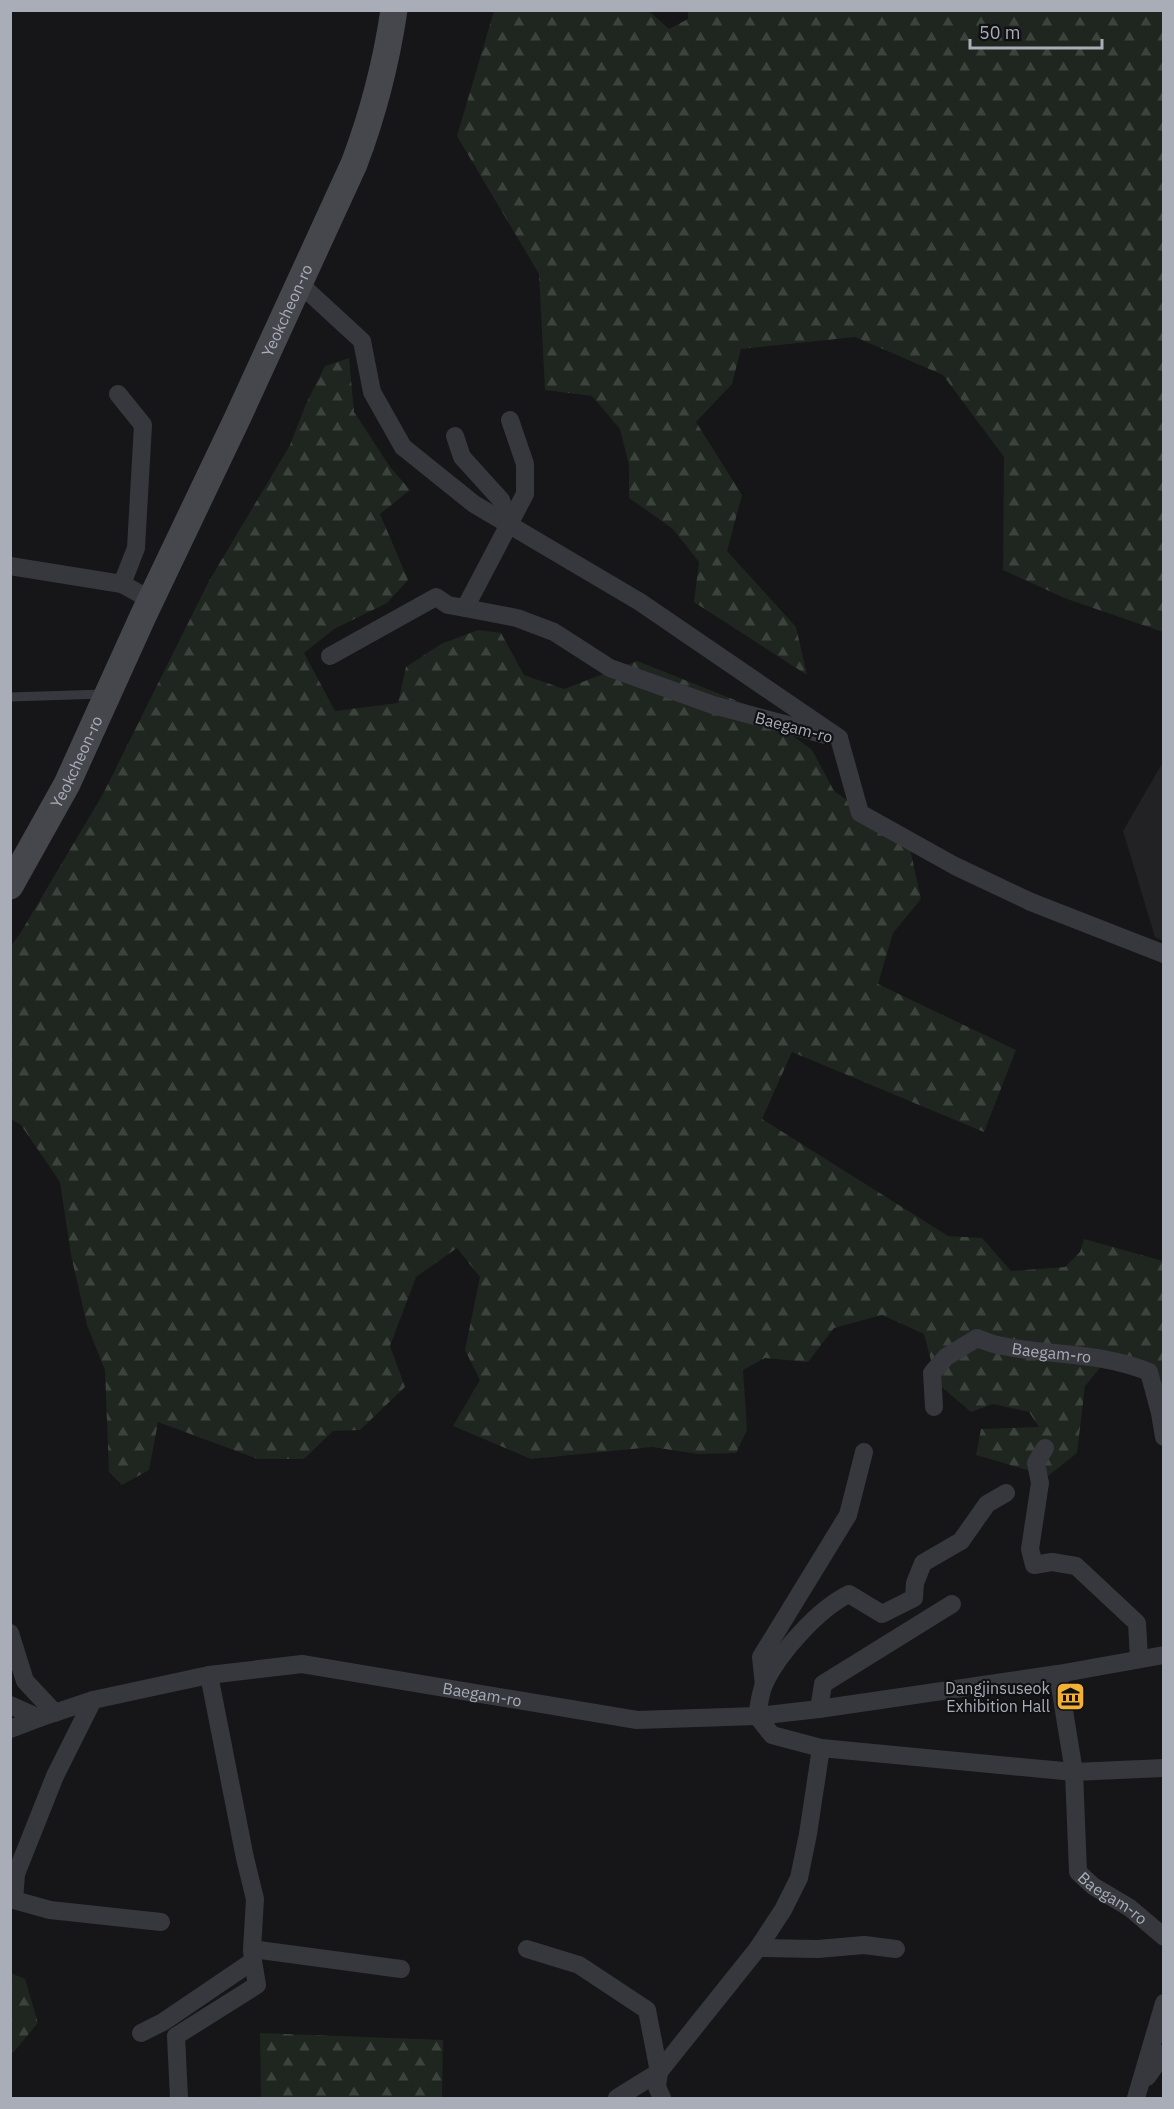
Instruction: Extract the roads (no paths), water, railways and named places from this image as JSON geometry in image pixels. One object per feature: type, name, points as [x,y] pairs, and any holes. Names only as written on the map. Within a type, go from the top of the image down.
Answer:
[{"type":"street","name":"Yeokcheon-ro","points":[[10,886],[67,784],[354,165],[369,125],[387,55],[394,10]]},
{"type":"street","points":[[299,283],[362,341],[372,392],[403,447],[474,504],[640,602],[839,738]]},
{"type":"street","points":[[117,394],[143,425],[136,548],[122,584]]},
{"type":"street","points":[[465,608],[525,494],[525,464],[510,420]]},
{"type":"street","points":[[455,436],[462,457],[501,500],[509,525]]},
{"type":"street","points":[[10,566],[122,584],[151,600]]},
{"type":"street","name":"Baegam-ro","points":[[330,656],[436,597],[448,604],[517,618],[554,632],[610,668],[713,705],[839,738],[860,813],[955,866],[1031,902],[1164,954]]},
{"type":"street","name":"Baegam-ro","points":[[934,1407],[932,1373],[946,1358],[977,1338],[1003,1346],[1088,1355],[1131,1364],[1149,1372],[1164,1437]]},
{"type":"street","points":[[1045,1448],[1036,1463],[1040,1483],[1030,1549],[1034,1565],[1052,1562],[1076,1566],[1137,1623],[1139,1659]]},
{"type":"street","points":[[764,1685],[761,1657],[848,1515],[864,1452]]},
{"type":"street","points":[[1006,1493],[987,1504],[961,1541],[923,1563],[915,1583],[914,1598],[882,1614],[849,1594],[837,1600],[788,1645],[764,1685],[757,1716],[772,1735],[821,1748],[1074,1772],[1164,1768]]},
{"type":"street","points":[[819,1709],[823,1684],[952,1604]]},
{"type":"street","points":[[10,1633],[25,1681],[47,1716]]},
{"type":"street","name":"Baegam-ro","points":[[10,1730],[93,1700],[209,1675],[302,1664],[637,1720],[757,1716],[819,1709],[1058,1674],[1164,1655]]},
{"type":"street","name":"Baegam-ro","points":[[1058,1674],[1074,1772],[1078,1872],[1093,1886],[1130,1908],[1164,1937]]},
{"type":"street","points":[[179,2098],[176,2036],[257,1985],[252,1955],[255,1899],[209,1675]]},
{"type":"street","points":[[93,1700],[50,1787],[16,1874],[14,1900],[50,1910],[161,1922]]},
{"type":"street","points":[[10,1705],[47,1716]]},
{"type":"street","points":[[617,2098],[659,2072],[758,1948],[783,1910],[798,1878],[808,1834],[821,1748]]},
{"type":"street","points":[[758,1948],[818,1949],[864,1945],[896,1948]]},
{"type":"street","points":[[526,1949],[579,1965],[647,2010],[659,2072],[657,2087],[662,2098]]},
{"type":"street","points":[[141,2033],[164,2022],[252,1955],[401,1969]]},
{"type":"street","points":[[1137,2098],[1164,2003]]},
{"type":"street","points":[[1137,2098],[1164,2053]]},
{"type":"lane","points":[[12,698],[109,693]]},
{"type":"place","name":"Dangjinsuseok Exhibition Hall","points":[[1071,1697]]}]
